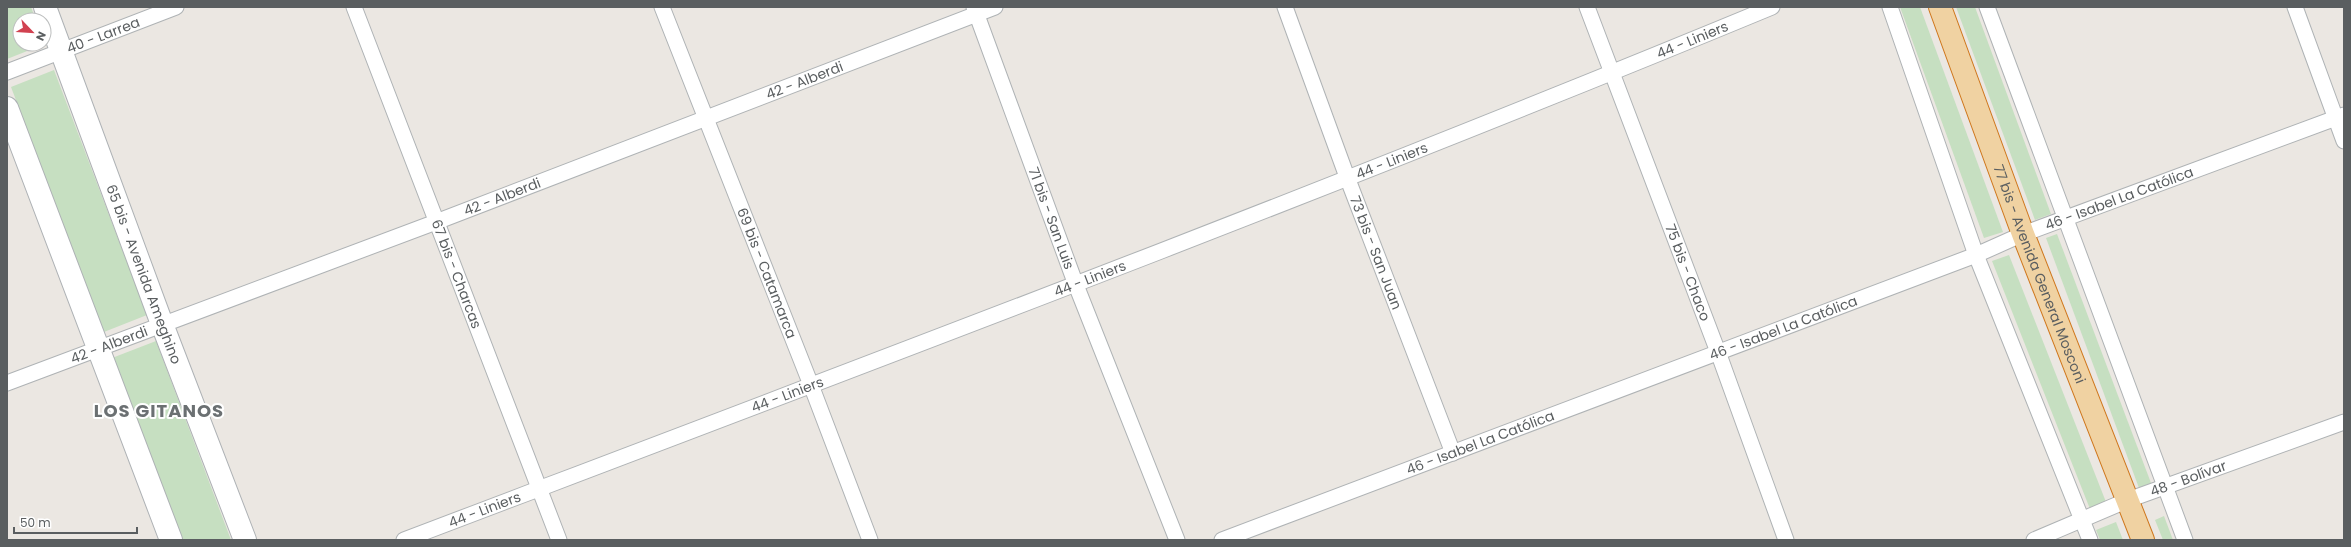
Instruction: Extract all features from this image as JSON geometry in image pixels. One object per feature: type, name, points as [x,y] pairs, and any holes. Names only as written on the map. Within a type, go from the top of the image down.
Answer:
[{"type":"highway","name":"77 bis - Avenida General Mosconi","points":[[1940,7],[2023,234],[2143,540]]},
{"type":"main road","name":"65 bis - Avenida Ameghino","points":[[45,7],[162,324],[245,540]]},
{"type":"main road","points":[[7,108],[171,540]]},
{"type":"street","name":"40 - Larrea","points":[[7,72],[176,7]]},
{"type":"street","name":"67 bis - Charcas","points":[[354,7],[559,540]]},
{"type":"street","name":"69 bis - Catamarca","points":[[662,7],[811,385],[870,540]]},
{"type":"street","name":"42 - Alberdi","points":[[7,383],[99,347],[436,222],[975,10],[995,7]]},
{"type":"street","name":"73 bis - San Juan","points":[[1285,7],[1347,177],[1453,453]]},
{"type":"street","name":"75 bis - Chaco","points":[[1587,7],[1611,74],[1718,352],[1786,540]]},
{"type":"street","name":"44 - Liniers","points":[[404,540],[1076,285],[1611,74],[1772,7]]},
{"type":"street","points":[[1890,7],[1976,255],[2090,540]]},
{"type":"street","points":[[1986,7],[2185,540]]},
{"type":"street","points":[[2295,7],[2340,117],[2344,141]]},
{"type":"street","name":"71 bis - San Luis","points":[[975,10],[1076,285],[1177,540]]},
{"type":"street","name":"46 - Isabel La Católica","points":[[1222,540],[1976,255],[2023,234],[2340,117]]},
{"type":"street","name":"48 - Bolívar","points":[[2034,540],[2083,521],[2128,500],[2344,422]]},
{"type":"green space","points":[[7,7],[31,7],[33,12],[12,12],[12,52],[25,52],[7,59]]},
{"type":"green space","points":[[1900,7],[1920,7],[2003,232],[1984,238]]},
{"type":"green space","points":[[1956,7],[1975,7],[2051,214],[2035,220]]},
{"type":"green space","points":[[54,70],[147,315],[104,332],[11,87]]},
{"type":"green space","points":[[2057,234],[2151,483],[2139,488],[2046,238]]},
{"type":"green space","points":[[2009,255],[2106,502],[2090,509],[1992,261]]},
{"type":"green space","points":[[156,341],[231,540],[181,540],[112,358]]},
{"type":"green space","points":[[2164,516],[2173,540],[2163,540],[2155,520]]},
{"type":"green space","points":[[2116,522],[2123,540],[2100,540],[2096,530]]},
{"type":"district","name":"LOS GITANOS","points":[[159,411]]}]
